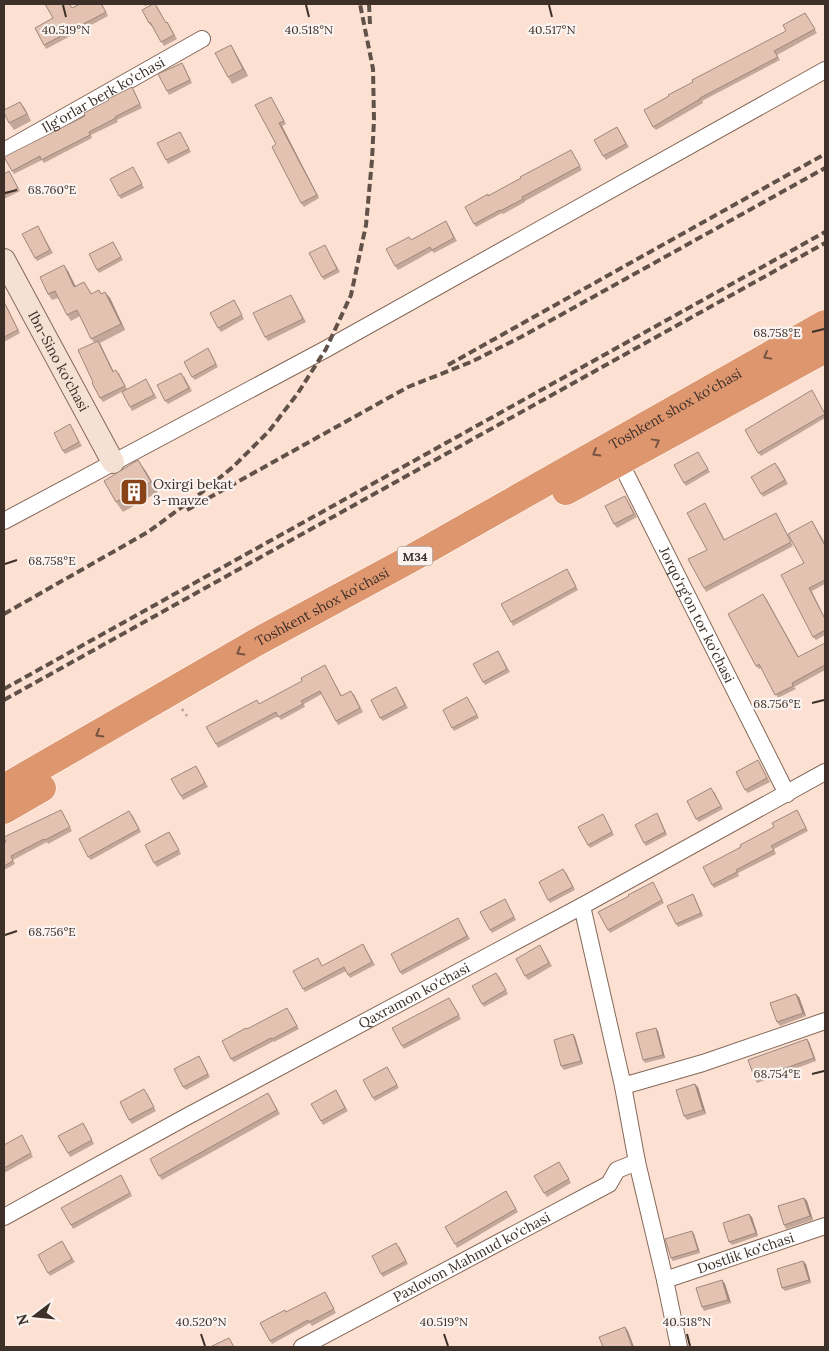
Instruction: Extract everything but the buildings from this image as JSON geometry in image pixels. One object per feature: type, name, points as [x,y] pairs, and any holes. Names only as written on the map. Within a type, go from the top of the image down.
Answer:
[{"type":"highway","name":"Toshkent shox ko'chasi","points":[[4,810],[261,660],[415,565],[825,324]]},
{"type":"highway","name":"Toshkent shox ko'chasi","points":[[4,788],[255,643],[620,462],[825,349]]},
{"type":"main road","name":"Ibn-Sino ko'chasi","points":[[4,260],[113,462]]},
{"type":"street","name":"Ilg'orlar berk ko'chasi","points":[[4,151],[202,39]]},
{"type":"street","points":[[4,521],[326,349],[825,70]]},
{"type":"street","name":"Jorqo'rg'on tor ko'chasi","points":[[620,462],[787,794]]},
{"type":"street","name":"Qaxramon ko'chasi","points":[[4,1218],[186,1117],[582,906],[825,772]]},
{"type":"street","points":[[582,906],[623,1086],[637,1162],[665,1280],[677,1346]]},
{"type":"street","points":[[623,1086],[703,1063],[825,1021]]},
{"type":"street","name":"Paxlovon Mahmud ko'chasi","points":[[302,1347],[608,1184],[617,1170],[637,1162]]},
{"type":"street","name":"Dostlik ko'chasi","points":[[665,1280],[825,1226]]},
{"type":"railway","points":[[4,614],[148,532],[234,466],[269,431],[298,393],[326,349],[351,295],[366,225],[374,120],[373,69],[360,4]]},
{"type":"railway","points":[[369,4],[370,24]]},
{"type":"railway","points":[[448,365],[825,154]]},
{"type":"railway","points":[[187,510],[408,387],[471,362],[521,337],[825,168]]},
{"type":"railway","points":[[4,689],[825,232]]},
{"type":"railway","points":[[4,700],[825,243]]},
{"type":"place","name":"Oxirgi bekat 3-mavze","points":[[134,492]]}]
